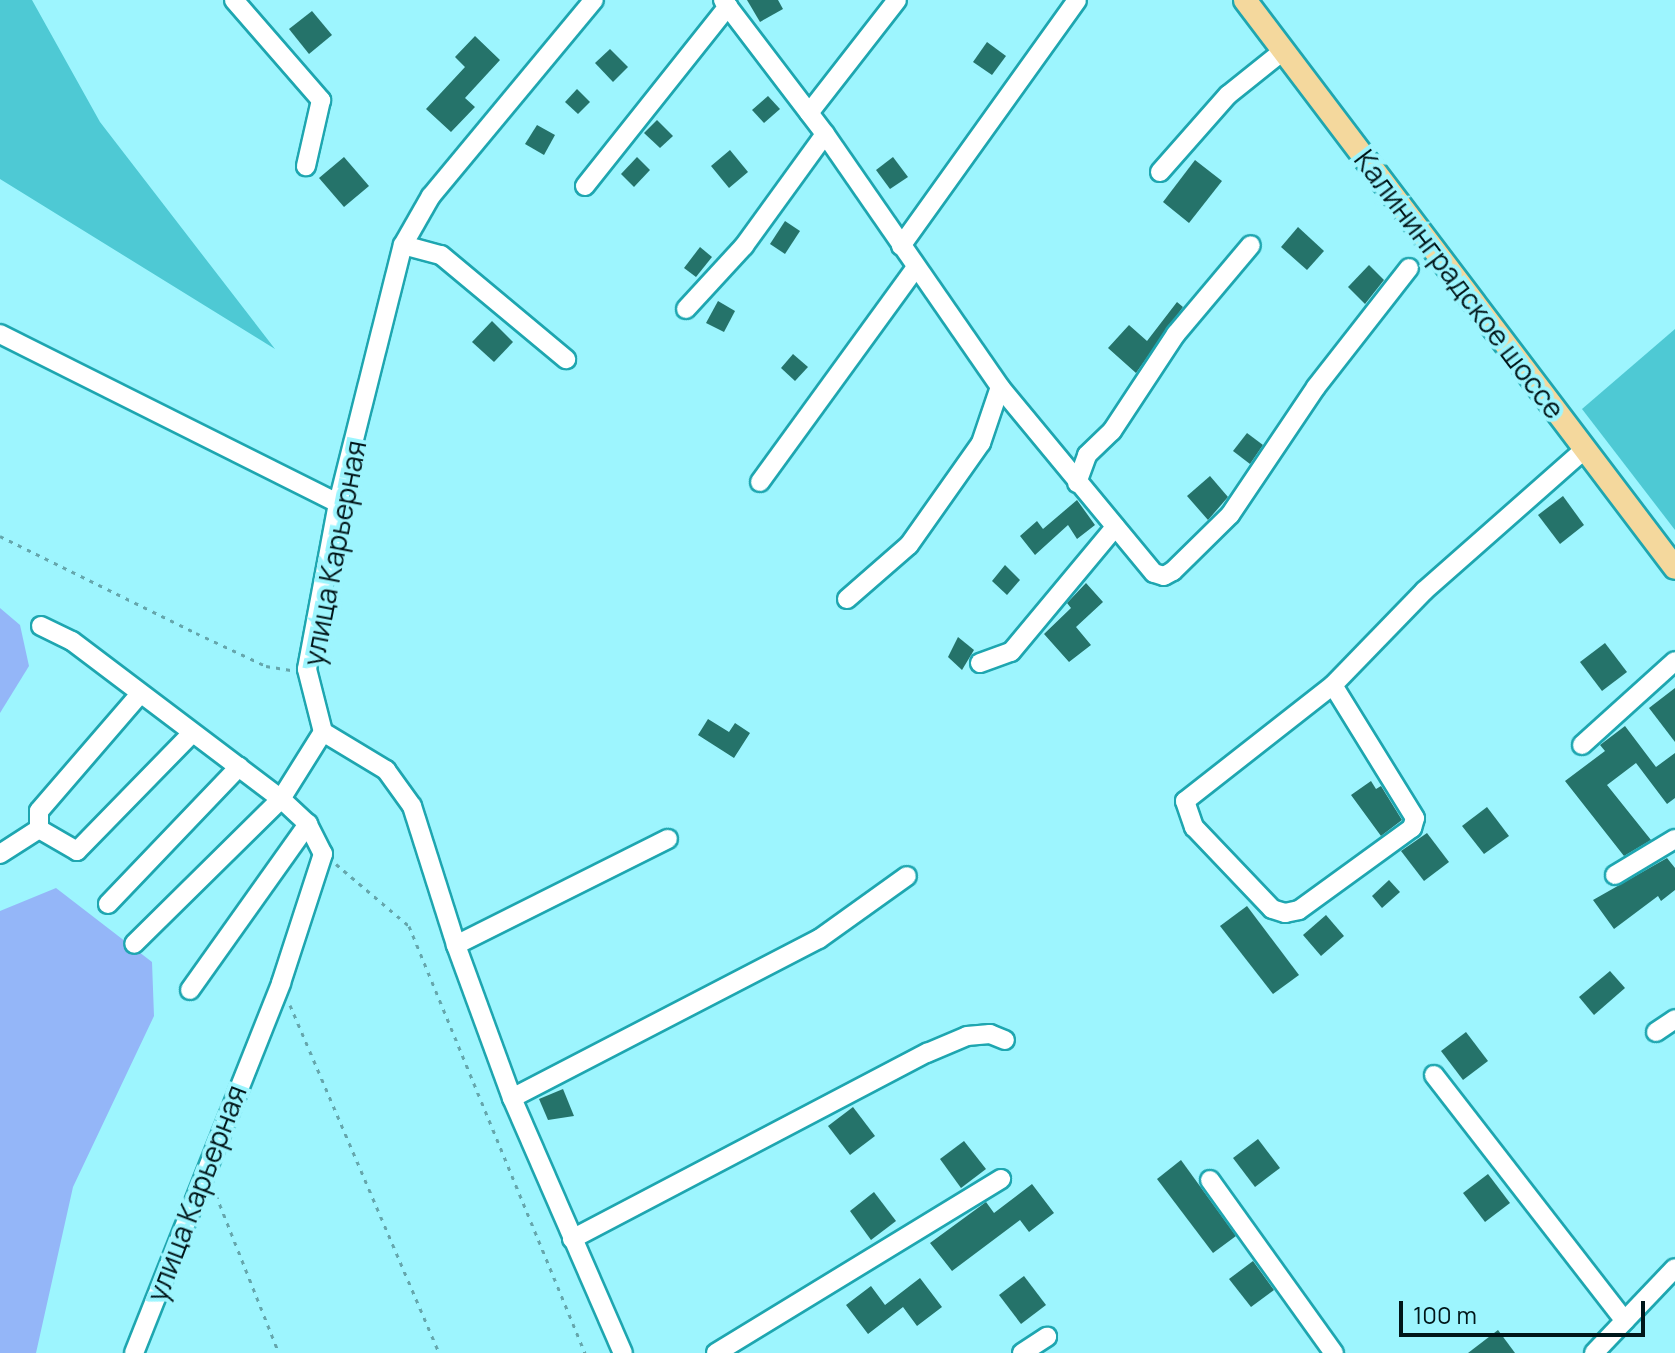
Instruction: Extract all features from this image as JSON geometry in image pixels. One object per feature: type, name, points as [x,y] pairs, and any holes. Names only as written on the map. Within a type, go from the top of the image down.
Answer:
[{"type":"main road","name":"Калининградское шоссе","points":[[1245,0],[1675,568]]},
{"type":"street","points":[[234,0],[321,100],[306,166]]},
{"type":"street","name":"улица Карьерная","points":[[323,732],[307,669],[338,503],[403,245],[431,196],[594,0]]},
{"type":"street","points":[[809,113],[897,0]]},
{"type":"street","points":[[901,246],[1077,0]]},
{"type":"street","points":[[585,186],[725,3],[825,134],[915,269],[1000,387],[1154,573],[1164,576],[1173,571],[1230,515],[1316,387],[1409,268]]},
{"type":"street","points":[[1160,172],[1228,95],[1283,51]]},
{"type":"street","points":[[686,309],[744,246],[825,134]]},
{"type":"street","points":[[403,245],[441,255],[566,359]]},
{"type":"street","points":[[1077,483],[1087,455],[1137,396],[1176,334],[1251,245]]},
{"type":"street","points":[[760,482],[915,269]]},
{"type":"street","points":[[0,334],[338,503]]},
{"type":"street","points":[[847,599],[909,545],[981,443],[1000,387]]},
{"type":"street","points":[[1333,685],[1415,818],[1412,828],[1299,910],[1285,913],[1272,909],[1194,827],[1185,801],[1194,788],[1333,685],[1424,591],[1585,449]]},
{"type":"street","points":[[980,663],[1011,652],[1115,527]]},
{"type":"street","points":[[41,626],[72,641],[139,695],[281,799],[308,824],[323,854]]},
{"type":"street","points":[[1582,745],[1675,661]]},
{"type":"street","points":[[39,829],[39,811],[139,695]]},
{"type":"street","points":[[134,944],[281,799],[323,732],[386,770],[412,806],[456,945],[512,1098],[623,1353]]},
{"type":"street","points":[[39,829],[77,851],[191,734]]},
{"type":"street","points":[[108,904],[239,767]]},
{"type":"street","points":[[190,990],[308,824]]},
{"type":"street","points":[[0,854],[39,829]]},
{"type":"street","points":[[456,945],[668,839]]},
{"type":"street","points":[[1615,875],[1675,839]]},
{"type":"street","name":"улица Карьерная","points":[[134,1353],[281,983],[323,854]]},
{"type":"street","points":[[512,1098],[819,939],[907,876]]},
{"type":"street","points":[[1656,1032],[1675,1019]]},
{"type":"street","points":[[572,1239],[927,1053],[967,1036],[990,1034],[1005,1040]]},
{"type":"street","points":[[1434,1075],[1625,1321]]},
{"type":"street","points":[[716,1353],[1001,1179]]},
{"type":"street","points":[[1210,1180],[1334,1353]]},
{"type":"street","points":[[1594,1353],[1675,1268]]},
{"type":"street","points":[[1022,1353],[1047,1337]]},
{"type":"path","points":[[0,536],[266,666],[307,669]]},
{"type":"path","points":[[323,854],[409,926],[585,1353]]},
{"type":"path","points":[[281,983],[439,1353]]},
{"type":"path","points":[[216,1194],[279,1353]]},
{"type":"shaded area","points":[[0,0],[32,0],[100,122],[275,349],[0,179]]},
{"type":"shaded area","points":[[1675,329],[1675,530],[1582,409]]},
{"type":"shaded area","points":[[0,608],[20,625],[29,666],[0,713]]},
{"type":"shaded area","points":[[56,888],[152,962],[154,1016],[73,1187],[36,1353],[0,1353],[0,911]]},
{"type":"building","points":[[747,0],[778,0],[783,9],[760,22]]},
{"type":"building","points":[[312,11],[332,35],[309,54],[289,29]]},
{"type":"building","points":[[475,36],[500,60],[465,98],[475,107],[451,132],[426,109],[465,67],[455,57]]},
{"type":"building","points":[[987,42],[1006,56],[992,75],[973,62]]},
{"type":"building","points":[[610,49],[628,67],[613,82],[595,63]]},
{"type":"building","points":[[577,89],[590,102],[578,114],[565,102]]},
{"type":"building","points":[[768,96],[780,109],[764,123],[752,110]]},
{"type":"building","points":[[657,120],[673,136],[660,148],[644,133]]},
{"type":"building","points":[[537,125],[555,135],[544,155],[525,144]]},
{"type":"building","points":[[730,150],[748,172],[729,188],[711,166]]},
{"type":"building","points":[[344,157],[369,186],[344,207],[319,178]]},
{"type":"building","points":[[637,157],[650,170],[634,187],[621,174]]},
{"type":"building","points":[[893,157],[908,177],[890,189],[876,170]]},
{"type":"building","points":[[1195,160],[1222,181],[1189,223],[1163,202]]},
{"type":"building","points":[[785,221],[800,231],[785,254],[770,244]]},
{"type":"building","points":[[1298,227],[1324,251],[1307,270],[1281,247]]},
{"type":"building","points":[[700,247],[712,257],[696,277],[684,268]]},
{"type":"building","points":[[1369,265],[1384,280],[1365,304],[1348,287]]},
{"type":"building","points":[[718,301],[735,311],[724,332],[706,323]]},
{"type":"building","points":[[1177,302],[1183,307],[1136,373],[1108,348],[1129,325],[1147,341]]},
{"type":"building","points":[[492,321],[513,342],[494,362],[472,342]]},
{"type":"building","points":[[793,354],[808,367],[795,381],[781,368]]},
{"type":"building","points":[[1247,433],[1263,445],[1250,464],[1233,451]]},
{"type":"building","points":[[1210,476],[1228,497],[1208,520],[1187,496]]},
{"type":"building","points":[[1563,496],[1584,525],[1560,544],[1538,515]]},
{"type":"building","points":[[1077,500],[1095,525],[1077,539],[1068,525],[1035,555],[1020,536],[1037,521],[1043,529]]},
{"type":"building","points":[[1005,565],[1020,580],[1007,595],[992,581]]},
{"type":"building","points":[[1086,583],[1103,602],[1076,627],[1091,645],[1069,662],[1044,634],[1071,608],[1067,603]]},
{"type":"building","points":[[958,637],[974,650],[962,670],[948,657]]},
{"type":"building","points":[[1605,643],[1627,672],[1602,691],[1580,662]]},
{"type":"building","points":[[1675,688],[1675,742],[1649,708]]},
{"type":"building","points":[[708,719],[729,732],[735,723],[750,733],[734,758],[698,735]]},
{"type":"building","points":[[1625,726],[1656,767],[1675,753],[1675,798],[1667,804],[1636,763],[1607,785],[1651,840],[1624,856],[1565,781],[1605,751],[1600,745]]},
{"type":"building","points":[[1371,781],[1376,789],[1381,786],[1402,820],[1381,836],[1351,795]]},
{"type":"building","points":[[1487,807],[1509,836],[1484,854],[1462,826]]},
{"type":"building","points":[[1427,833],[1449,862],[1424,881],[1401,851]]},
{"type":"building","points":[[1667,858],[1675,868],[1675,890],[1661,901],[1658,896],[1614,929],[1593,900]]},
{"type":"building","points":[[1389,880],[1400,892],[1382,908],[1372,896]]},
{"type":"building","points":[[1247,906],[1299,975],[1273,994],[1220,926]]},
{"type":"building","points":[[1326,915],[1344,936],[1321,956],[1303,935]]},
{"type":"building","points":[[1610,971],[1625,988],[1594,1015],[1579,997]]},
{"type":"building","points":[[1466,1032],[1488,1061],[1463,1080],[1441,1051]]},
{"type":"building","points":[[563,1089],[574,1116],[548,1120],[539,1099]]},
{"type":"building","points":[[853,1107],[875,1136],[850,1155],[828,1126]]},
{"type":"building","points":[[1258,1139],[1280,1168],[1255,1187],[1233,1158]]},
{"type":"building","points":[[964,1141],[986,1169],[961,1188],[940,1159]]},
{"type":"building","points":[[1181,1160],[1236,1236],[1213,1253],[1157,1179]]},
{"type":"building","points":[[1488,1174],[1510,1203],[1485,1222],[1463,1193]]},
{"type":"building","points":[[1032,1184],[1054,1213],[1029,1232],[1020,1220],[952,1271],[930,1243],[986,1202],[994,1213]]},
{"type":"building","points":[[874,1192],[896,1221],[871,1240],[850,1211]]},
{"type":"building","points":[[1253,1261],[1274,1290],[1251,1307],[1229,1279]]},
{"type":"building","points":[[1024,1276],[1046,1305],[1021,1324],[999,1295]]},
{"type":"building","points":[[920,1278],[942,1307],[917,1326],[903,1307],[868,1334],[846,1305],[871,1286],[885,1305]]},
{"type":"building","points":[[1498,1330],[1515,1353],[1468,1353]]}]
